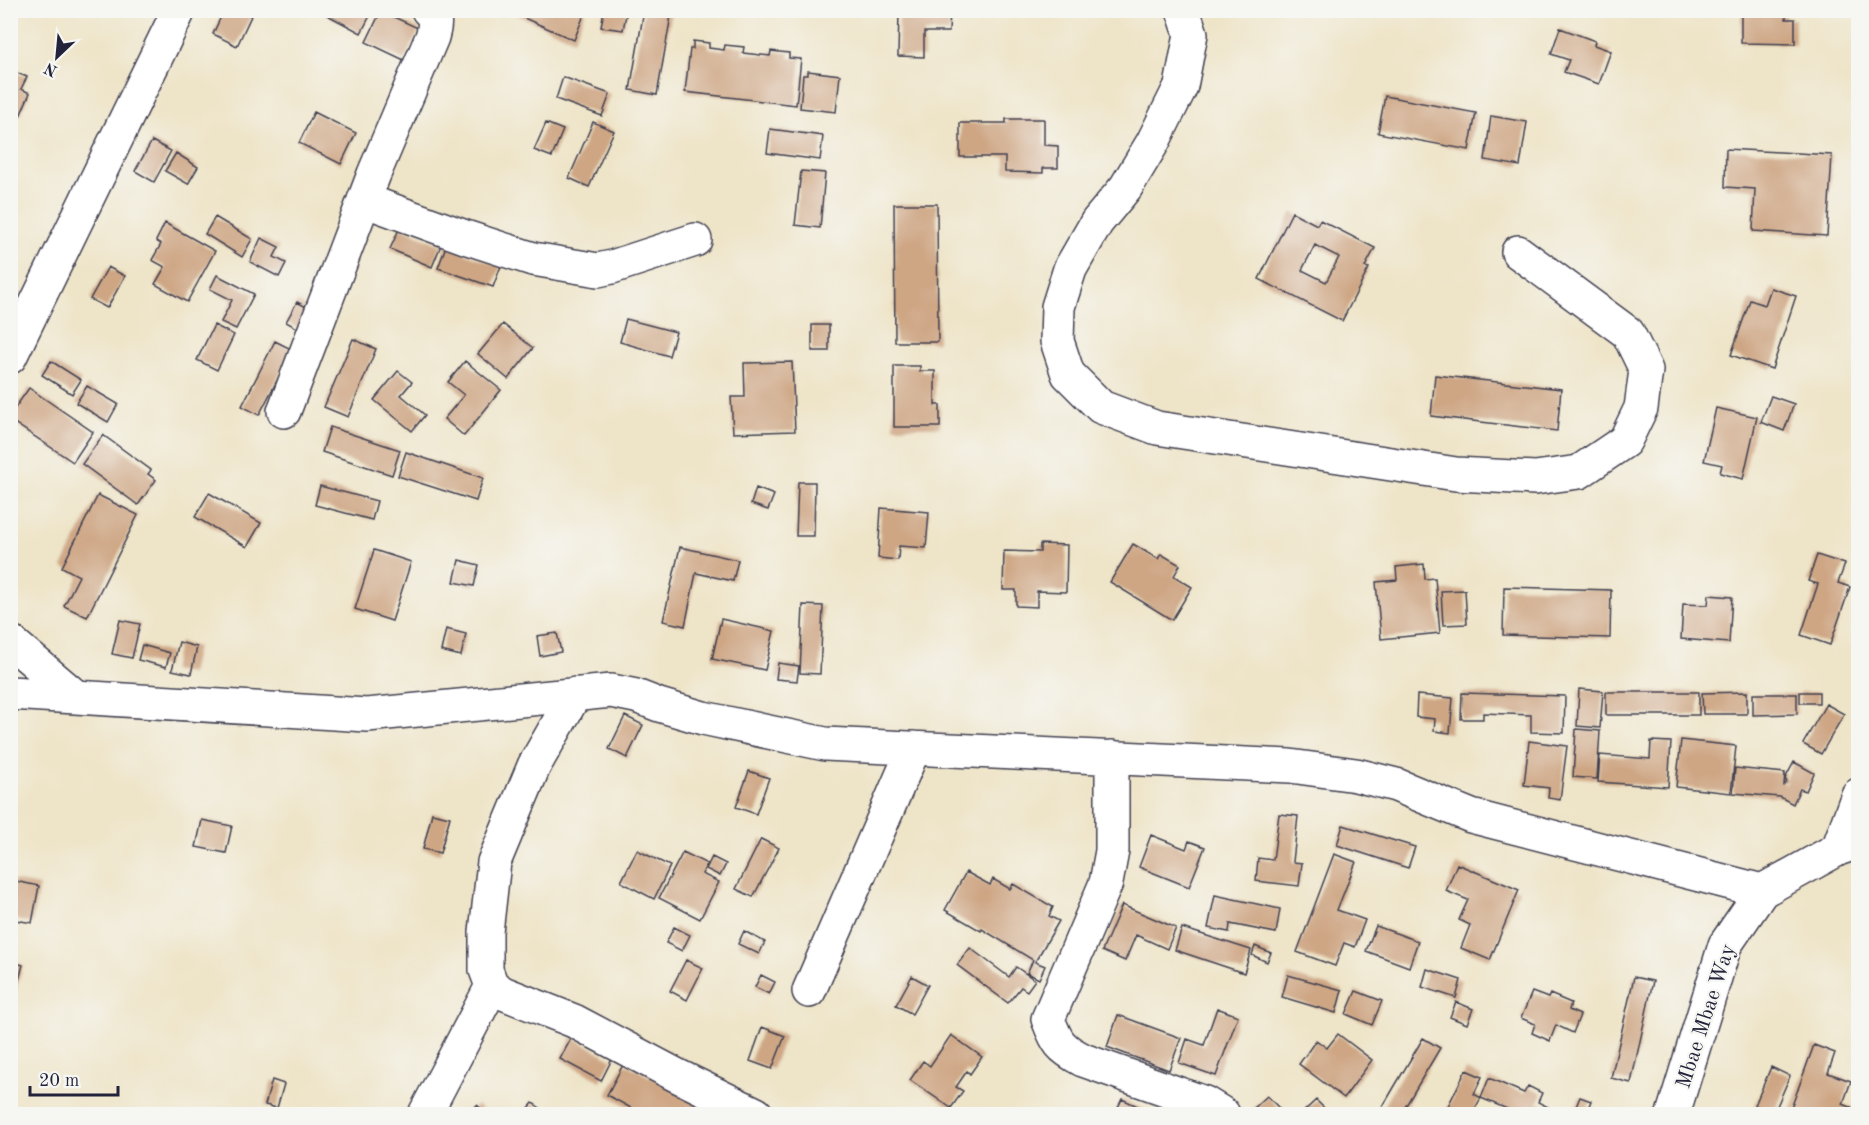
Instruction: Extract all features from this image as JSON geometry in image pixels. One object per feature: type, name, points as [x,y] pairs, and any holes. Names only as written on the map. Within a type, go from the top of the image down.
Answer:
[{"type":"street","points":[[10,357],[179,10]]},
{"type":"street","points":[[284,411],[364,200],[432,37],[436,23],[428,10]]},
{"type":"street","points":[[1182,10],[1191,34],[1181,86],[1153,142],[1126,187],[1098,222],[1070,268],[1058,307],[1057,341],[1068,374],[1101,407],[1156,428],[1456,474],[1535,478],[1579,472],[1625,441],[1641,408],[1646,370],[1628,333],[1518,252]]},
{"type":"street","points":[[364,200],[533,259],[598,270],[695,240]]},
{"type":"street","points":[[10,641],[76,697]]},
{"type":"street","points":[[10,693],[367,715],[611,691],[636,696],[703,718],[825,744],[1290,766],[1356,775],[1396,785],[1471,816],[1762,891]]},
{"type":"street","points":[[575,694],[534,766],[494,862],[486,942],[486,970],[492,986],[502,993],[574,1021],[756,1114]]},
{"type":"street","points":[[809,991],[914,748]]},
{"type":"street","points":[[1112,758],[1112,851],[1106,883],[1048,1019],[1055,1038],[1065,1051],[1083,1060],[1205,1103],[1223,1114]]},
{"type":"street","points":[[1848,845],[1858,795]]},
{"type":"street","name":"Mbae Mbae Way","points":[[1673,1114],[1725,945],[1762,891],[1848,845]]},
{"type":"street","points":[[425,1114],[492,986]]},
{"type":"building","points":[[224,10],[240,10],[251,16],[237,46],[213,34]]},
{"type":"building","points":[[318,10],[373,10],[361,33]]},
{"type":"building","points":[[506,10],[586,10],[574,40]]},
{"type":"building","points":[[604,10],[627,10],[623,30],[601,27]]},
{"type":"building","points":[[644,10],[672,10],[657,95],[630,90]]},
{"type":"building","points":[[899,10],[950,10],[949,32],[924,32],[924,57],[898,56]]},
{"type":"building","points":[[1741,10],[1786,10],[1786,19],[1795,19],[1795,44],[1741,43]]},
{"type":"building","points":[[381,11],[420,29],[404,60],[366,42]]},
{"type":"building","points":[[1560,28],[1595,41],[1594,45],[1611,51],[1599,84],[1564,72],[1569,60],[1551,54]]},
{"type":"building","points":[[693,41],[709,43],[709,48],[724,50],[725,45],[744,47],[743,53],[770,56],[771,51],[789,53],[789,58],[801,59],[796,105],[685,92]]},
{"type":"building","points":[[10,70],[27,77],[21,89],[30,93],[20,116],[10,112]]},
{"type":"building","points":[[808,71],[840,75],[836,112],[800,108],[803,75],[808,75]]},
{"type":"building","points":[[563,77],[610,94],[602,116],[556,99]]},
{"type":"building","points":[[1385,96],[1476,113],[1469,150],[1378,133]]},
{"type":"building","points":[[314,112],[356,133],[341,164],[299,143]]},
{"type":"building","points":[[1491,116],[1527,122],[1520,166],[1485,160]]},
{"type":"building","points":[[1006,119],[1044,119],[1044,145],[1058,146],[1058,168],[1043,168],[1043,173],[1005,172],[1005,157],[960,157],[960,123],[1006,123]]},
{"type":"building","points":[[593,122],[614,131],[589,187],[569,178]]},
{"type":"building","points":[[546,123],[563,130],[552,157],[534,150]]},
{"type":"building","points":[[770,129],[823,136],[820,160],[767,153]]},
{"type":"building","points":[[152,141],[171,151],[154,182],[135,171]]},
{"type":"building","points":[[1726,149],[1832,155],[1827,236],[1753,231],[1755,189],[1725,187]]},
{"type":"building","points":[[176,153],[198,167],[188,184],[165,171]]},
{"type":"building","points":[[801,171],[825,173],[820,228],[795,225]]},
{"type":"building","points":[[894,204],[937,204],[938,342],[895,342]]},
{"type":"building","points":[[1292,212],[1317,225],[1320,220],[1375,248],[1365,267],[1369,268],[1342,321],[1259,279]],"holes":[[[1315,245],[1339,257],[1326,282],[1302,270]]]},
{"type":"building","points":[[215,217],[252,239],[242,257],[205,234]]},
{"type":"building","points":[[165,223],[215,251],[187,302],[155,284],[165,267],[152,260],[161,244],[156,241]]},
{"type":"building","points":[[400,227],[441,245],[432,267],[390,249]]},
{"type":"building","points":[[261,238],[279,247],[274,257],[286,263],[279,277],[250,262]]},
{"type":"building","points":[[446,246],[501,266],[493,287],[438,268]]},
{"type":"building","points":[[108,267],[125,276],[107,308],[90,299]]},
{"type":"building","points":[[217,275],[254,294],[236,329],[221,322],[232,300],[210,289]]},
{"type":"building","points":[[1771,288],[1796,296],[1772,369],[1731,355],[1750,300],[1765,305]]},
{"type":"building","points":[[297,302],[310,309],[299,329],[286,322]]},
{"type":"building","points":[[626,319],[676,332],[669,356],[620,342]]},
{"type":"building","points":[[503,324],[533,348],[508,379],[478,354]]},
{"type":"building","points":[[214,325],[234,335],[217,370],[197,360]]},
{"type":"building","points":[[812,325],[829,325],[829,351],[812,351]]},
{"type":"building","points":[[353,339],[376,349],[348,417],[324,407]]},
{"type":"building","points":[[275,341],[293,350],[259,415],[242,406]]},
{"type":"building","points":[[51,361],[81,380],[72,394],[42,375]]},
{"type":"building","points":[[465,361],[501,390],[464,436],[444,419],[464,395],[448,382]]},
{"type":"building","points":[[792,362],[795,431],[733,433],[731,397],[745,397],[744,363]]},
{"type":"building","points":[[894,366],[920,366],[920,371],[935,371],[935,405],[940,405],[940,427],[894,427]]},
{"type":"building","points":[[398,371],[412,382],[401,395],[425,415],[412,431],[374,400]]},
{"type":"building","points":[[1435,375],[1561,389],[1557,431],[1431,416]]},
{"type":"building","points":[[87,386],[118,404],[108,422],[76,403]]},
{"type":"building","points":[[29,388],[93,432],[73,462],[10,420],[10,415]]},
{"type":"building","points":[[1771,396],[1794,404],[1784,431],[1761,422]]},
{"type":"building","points":[[1716,408],[1757,417],[1743,479],[1720,473],[1722,465],[1704,461]]},
{"type":"building","points":[[330,427],[400,450],[392,475],[322,452]]},
{"type":"building","points":[[103,435],[151,470],[148,474],[156,480],[138,505],[82,464]]},
{"type":"building","points":[[406,452],[483,478],[476,501],[398,476]]},
{"type":"building","points":[[798,482],[815,482],[814,536],[796,536]]},
{"type":"building","points":[[320,486],[377,501],[372,520],[315,505]]},
{"type":"building","points":[[756,488],[774,495],[768,510],[751,504]]},
{"type":"building","points":[[209,493],[261,523],[247,547],[195,517]]},
{"type":"building","points":[[98,495],[138,515],[87,617],[64,606],[79,576],[62,567]]},
{"type":"building","points":[[881,508],[929,512],[926,548],[899,546],[898,560],[878,558]]},
{"type":"building","points":[[1040,544],[1067,545],[1066,592],[1037,591],[1037,607],[1016,606],[1016,590],[1003,590],[1004,551],[1040,552]]},
{"type":"building","points":[[1133,544],[1158,559],[1161,554],[1180,565],[1174,576],[1192,587],[1172,620],[1110,582]]},
{"type":"building","points":[[680,547],[738,560],[733,581],[696,573],[685,626],[663,621]]},
{"type":"building","points":[[374,550],[411,562],[392,621],[355,609]]},
{"type":"building","points":[[1817,555],[1845,564],[1838,583],[1850,587],[1830,645],[1801,635],[1818,584],[1808,581]]},
{"type":"building","points":[[459,560],[479,565],[474,586],[454,582]]},
{"type":"building","points":[[1424,564],[1425,579],[1435,578],[1440,633],[1381,639],[1376,582],[1397,580],[1396,567]]},
{"type":"building","points":[[1504,587],[1611,590],[1610,638],[1503,635]]},
{"type":"building","points":[[1465,590],[1467,624],[1443,625],[1441,591]]},
{"type":"building","points":[[1709,595],[1732,597],[1729,643],[1681,639],[1683,604],[1708,605]]},
{"type":"building","points":[[803,605],[823,606],[820,674],[800,673]]},
{"type":"building","points":[[721,619],[774,631],[765,670],[712,659]]},
{"type":"building","points":[[120,620],[140,624],[132,658],[112,654]]},
{"type":"building","points":[[446,629],[466,634],[461,656],[441,651]]},
{"type":"building","points":[[557,633],[561,652],[540,656],[537,636]]},
{"type":"building","points":[[179,642],[197,647],[191,674],[172,670]]},
{"type":"building","points":[[142,645],[170,653],[166,667],[138,660]]},
{"type":"building","points":[[778,663],[799,666],[797,681],[776,679]]},
{"type":"building","points":[[1579,689],[1603,691],[1600,728],[1577,726]]},
{"type":"building","points":[[1606,692],[1699,692],[1699,715],[1606,715]]},
{"type":"building","points":[[1747,692],[1747,714],[1703,714],[1702,693]]},
{"type":"building","points":[[1800,692],[1819,692],[1819,703],[1800,703]]},
{"type":"building","points":[[1462,693],[1565,696],[1564,733],[1531,732],[1531,715],[1483,713],[1483,719],[1461,719]]},
{"type":"building","points":[[1753,694],[1797,694],[1797,714],[1753,715]]},
{"type":"building","points":[[1417,695],[1453,698],[1450,733],[1434,731],[1435,719],[1416,717]]},
{"type":"building","points":[[1826,704],[1844,714],[1821,754],[1803,744]]},
{"type":"building","points":[[625,716],[643,725],[627,758],[609,749]]},
{"type":"building","points":[[1576,729],[1600,731],[1597,779],[1573,777]]},
{"type":"building","points":[[1681,740],[1736,746],[1731,793],[1676,787]]},
{"type":"building","points":[[1529,741],[1567,746],[1560,800],[1548,798],[1549,788],[1524,785]]},
{"type":"building","points":[[1651,741],[1671,742],[1668,787],[1598,782],[1600,755],[1650,759]]},
{"type":"building","points":[[1794,762],[1814,773],[1806,791],[1800,789],[1793,804],[1780,797],[1733,793],[1735,768],[1785,773],[1784,785]]},
{"type":"building","points":[[749,771],[769,778],[756,814],[736,807]]},
{"type":"building","points":[[432,813],[450,817],[440,853],[423,849]]},
{"type":"building","points":[[1279,814],[1298,816],[1293,862],[1302,863],[1299,886],[1256,881],[1258,858],[1273,860]]},
{"type":"building","points":[[202,820],[232,826],[226,853],[196,847]]},
{"type":"building","points":[[1343,825],[1415,847],[1408,868],[1337,845]]},
{"type":"building","points":[[1151,835],[1186,849],[1189,841],[1205,847],[1189,887],[1139,867]]},
{"type":"building","points":[[761,839],[779,848],[753,897],[736,889]]},
{"type":"building","points":[[637,850],[670,866],[654,899],[621,882]]},
{"type":"building","points":[[683,852],[707,864],[702,874],[719,882],[700,919],[659,898]]},
{"type":"building","points":[[1334,854],[1356,862],[1337,910],[1365,920],[1355,947],[1344,943],[1335,966],[1297,952]]},
{"type":"building","points":[[712,857],[726,864],[720,876],[706,869]]},
{"type":"building","points":[[1457,864],[1519,890],[1490,960],[1461,948],[1470,925],[1459,920],[1468,900],[1446,891]]},
{"type":"building","points":[[966,872],[990,885],[993,879],[1010,889],[1013,884],[1053,907],[1049,916],[1059,921],[1035,962],[1045,966],[1039,979],[1027,973],[1033,960],[945,910]]},
{"type":"building","points":[[10,880],[39,886],[32,923],[10,919]]},
{"type":"building","points":[[1215,895],[1280,909],[1276,933],[1230,924],[1229,932],[1208,928]]},
{"type":"building","points":[[1122,905],[1176,928],[1167,949],[1136,935],[1125,961],[1102,951]]},
{"type":"building","points":[[1376,926],[1418,941],[1409,967],[1366,951]]},
{"type":"building","points":[[674,927],[690,935],[682,951],[666,943]]},
{"type":"building","points":[[1182,928],[1251,950],[1244,973],[1175,950]]},
{"type":"building","points":[[744,931],[765,942],[759,954],[738,944]]},
{"type":"building","points":[[1255,946],[1271,953],[1267,962],[1252,955]]},
{"type":"building","points":[[970,948],[1009,977],[1016,967],[1035,980],[1027,991],[1021,987],[1008,1003],[957,965]]},
{"type":"building","points":[[686,960],[703,968],[687,1000],[670,991]]},
{"type":"building","points":[[10,961],[23,965],[13,1002],[10,1001]]},
{"type":"building","points":[[1427,969],[1461,980],[1456,998],[1422,987]]},
{"type":"building","points":[[761,975],[775,982],[769,994],[755,987]]},
{"type":"building","points":[[1288,975],[1342,990],[1336,1013],[1282,997]]},
{"type":"building","points":[[912,976],[928,985],[912,1014],[896,1005]]},
{"type":"building","points":[[1634,977],[1653,981],[1631,1083],[1611,1078]]},
{"type":"building","points":[[1356,991],[1382,1001],[1372,1025],[1346,1014]]},
{"type":"building","points":[[1532,992],[1548,998],[1550,994],[1571,1003],[1569,1010],[1580,1015],[1573,1033],[1556,1025],[1550,1041],[1532,1033],[1535,1024],[1521,1018]]},
{"type":"building","points":[[1456,1002],[1473,1009],[1467,1024],[1450,1017]]},
{"type":"building","points":[[1217,1008],[1238,1016],[1216,1076],[1179,1063],[1187,1039],[1204,1045]]},
{"type":"building","points":[[1118,1015],[1181,1038],[1169,1070],[1107,1047]]},
{"type":"building","points":[[762,1027],[785,1036],[772,1069],[750,1061]]},
{"type":"building","points":[[1338,1034],[1372,1060],[1344,1098],[1299,1064],[1316,1040],[1327,1048]]},
{"type":"building","points":[[951,1035],[982,1057],[970,1074],[967,1071],[956,1087],[963,1091],[951,1108],[910,1080],[923,1061],[930,1066]]},
{"type":"building","points":[[572,1037],[612,1059],[601,1081],[560,1059]]},
{"type":"building","points":[[1423,1038],[1440,1048],[1401,1114],[1379,1113]]},
{"type":"building","points":[[1814,1045],[1835,1053],[1828,1073],[1851,1081],[1843,1104],[1858,1110],[1858,1114],[1789,1114]]},
{"type":"building","points":[[624,1063],[720,1114],[642,1114],[607,1095]]},
{"type":"building","points":[[1771,1067],[1790,1076],[1774,1113],[1755,1105]]},
{"type":"building","points":[[1466,1070],[1482,1077],[1474,1094],[1481,1098],[1472,1114],[1444,1114]]},
{"type":"building","points":[[1489,1078],[1524,1093],[1528,1086],[1542,1093],[1538,1102],[1556,1111],[1554,1114],[1519,1114],[1481,1098]]},
{"type":"building","points":[[272,1080],[284,1084],[277,1108],[265,1105]]},
{"type":"building","points":[[1267,1096],[1285,1114],[1258,1114],[1253,1109]]},
{"type":"building","points":[[1580,1097],[1591,1101],[1586,1113],[1575,1109]]},
{"type":"building","points":[[1122,1099],[1155,1114],[1115,1114]]},
{"type":"building","points":[[1316,1100],[1328,1114],[1301,1114]]},
{"type":"building","points":[[533,1103],[549,1114],[524,1114]]},
{"type":"building","points":[[477,1105],[487,1114],[467,1114]]}]
